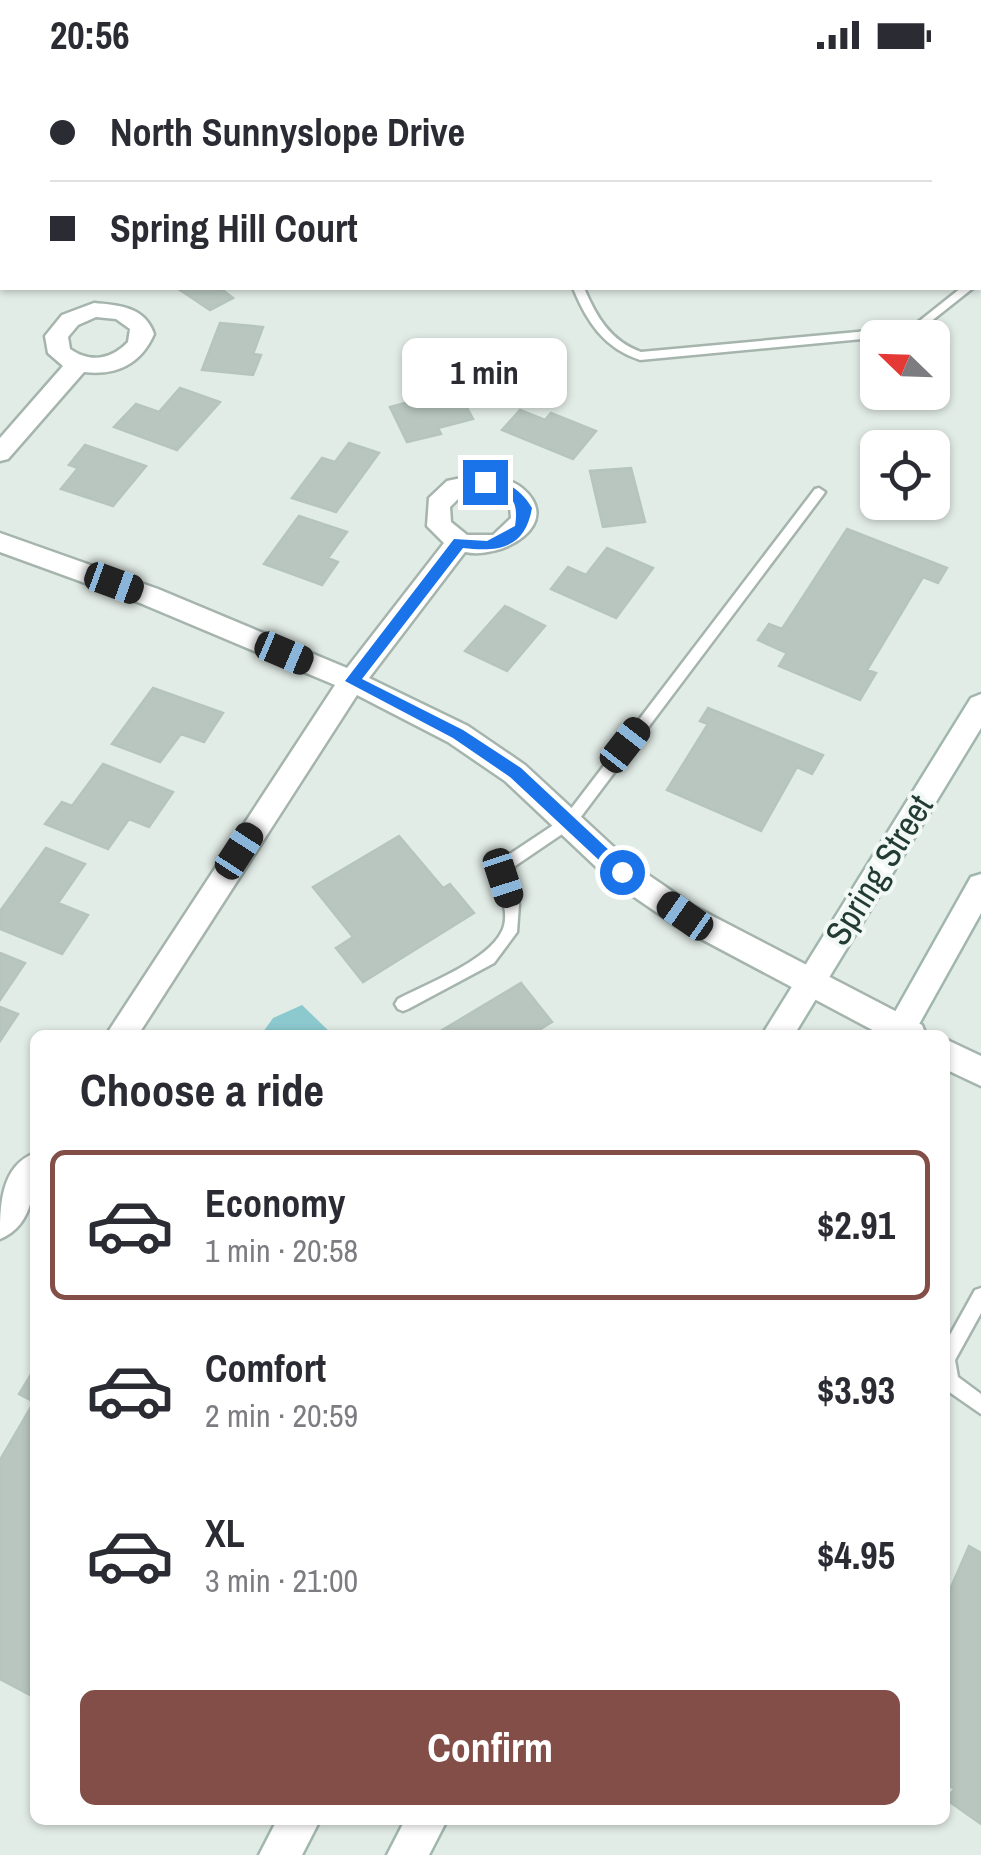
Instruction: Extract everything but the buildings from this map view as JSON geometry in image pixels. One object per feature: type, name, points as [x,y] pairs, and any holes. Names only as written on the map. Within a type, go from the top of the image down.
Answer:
[{"type":"street","points":[[0,453],[78,364]]},
{"type":"street","points":[[0,542],[149,596],[352,681],[458,734],[515,773],[622,872],[685,916],[897,1030]]},
{"type":"street","points":[[124,1030],[352,681],[459,542]]},
{"type":"street","name":"Spring Street","points":[[780,1030],[981,705]]},
{"type":"street","points":[[905,1030],[981,886]]},
{"type":"street","points":[[950,1056],[981,1072]]},
{"type":"street","points":[[0,1223],[30,1176]]},
{"type":"street","points":[[279,1855],[297,1825]]},
{"type":"street","points":[[407,1855],[424,1825]]},
{"type":"lane","points":[[580,290],[589,316],[620,350],[640,356],[915,330],[965,290]]},
{"type":"lane","points":[[403,1004],[489,958],[510,932],[512,904],[503,878],[509,862],[568,822],[819,492]]},
{"type":"lane","points":[[950,1352],[981,1296]]},
{"type":"lane","points":[[950,1382],[981,1405]]},
{"type":"water","points":[[302,1005],[328,1030],[265,1030],[273,1018]]},
{"type":"route","points":[[485,482],[499,484],[520,498],[526,518],[522,528],[502,542],[488,546],[459,542],[352,681],[458,734],[515,773],[622,872]]}]
